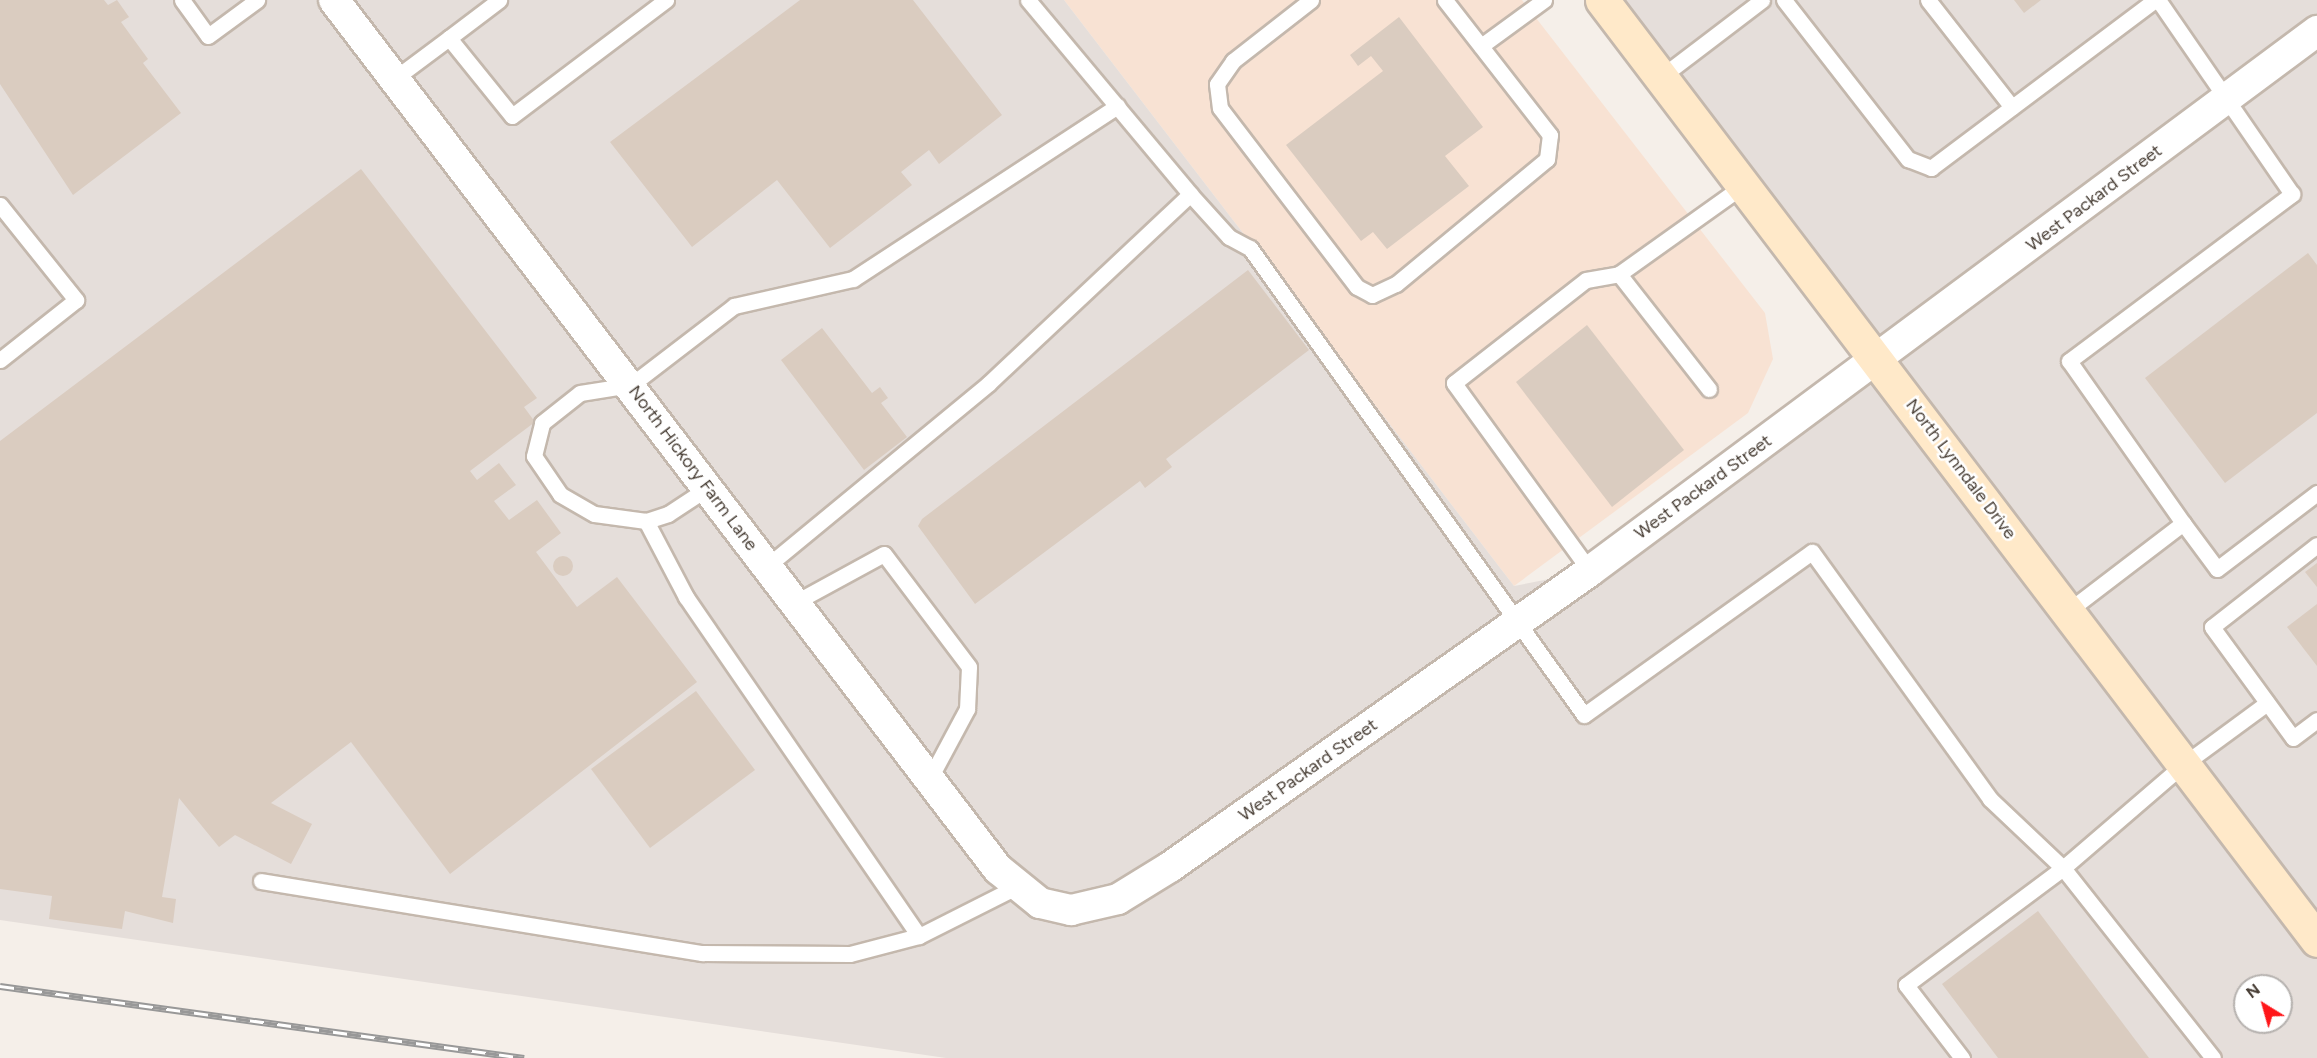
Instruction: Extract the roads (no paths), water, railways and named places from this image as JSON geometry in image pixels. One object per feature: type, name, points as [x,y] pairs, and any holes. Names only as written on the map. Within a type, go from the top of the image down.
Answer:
[{"type":"main road","name":"North Lynndale Drive","points":[[1602,0],[1878,359],[2317,940]]},
{"type":"street","name":"North Hickory Farm Lane","points":[[342,3],[394,79],[631,385],[706,489],[929,780],[1016,887],[1040,903],[1071,910]]},
{"type":"street","name":"West Packard Street","points":[[1071,910],[1095,908],[1147,883],[1590,571],[2317,31]]},
{"type":"lane","points":[[182,0],[208,36],[257,0]]},
{"type":"lane","points":[[394,79],[499,0]]},
{"type":"lane","points":[[449,38],[512,116],[666,0]]},
{"type":"lane","points":[[1028,0],[1190,194],[1256,257],[1520,619],[1584,715],[1812,552],[1990,799],[2063,868],[2213,1058]]},
{"type":"lane","points":[[1311,0],[1233,61],[1217,84],[1220,108],[1357,287],[1372,295],[1396,284],[1547,159],[1550,135],[1445,0]]},
{"type":"lane","points":[[1482,46],[1544,0]]},
{"type":"lane","points":[[1661,76],[1762,0]]},
{"type":"lane","points":[[1784,0],[1908,159],[1931,168],[2156,0],[2228,98],[2292,194],[2069,361],[2217,569],[2317,493]]},
{"type":"lane","points":[[1928,0],[2012,107]]},
{"type":"lane","points":[[706,489],[668,514],[646,521],[594,514],[560,494],[534,456],[542,423],[580,393],[631,385],[734,306],[854,279],[1117,106]]},
{"type":"lane","points":[[1590,571],[1454,383],[1586,280],[1619,274],[1744,184]]},
{"type":"lane","points":[[766,567],[989,384],[1190,194]]},
{"type":"lane","points":[[0,205],[76,300],[0,360]]},
{"type":"lane","points":[[1619,274],[1708,389]]},
{"type":"lane","points":[[646,521],[686,597],[919,936]]},
{"type":"lane","points":[[2068,610],[2183,523]]},
{"type":"lane","points":[[2317,545],[2212,627],[2293,738],[2317,720]]},
{"type":"lane","points":[[794,603],[884,554],[969,667],[967,708],[929,780]]},
{"type":"lane","points":[[1962,1058],[1906,986],[2063,868],[2184,764],[2267,703]]},
{"type":"lane","points":[[261,881],[702,953],[850,954],[919,936],[1016,887]]},
{"type":"railway","points":[[0,986],[524,1058]]}]
